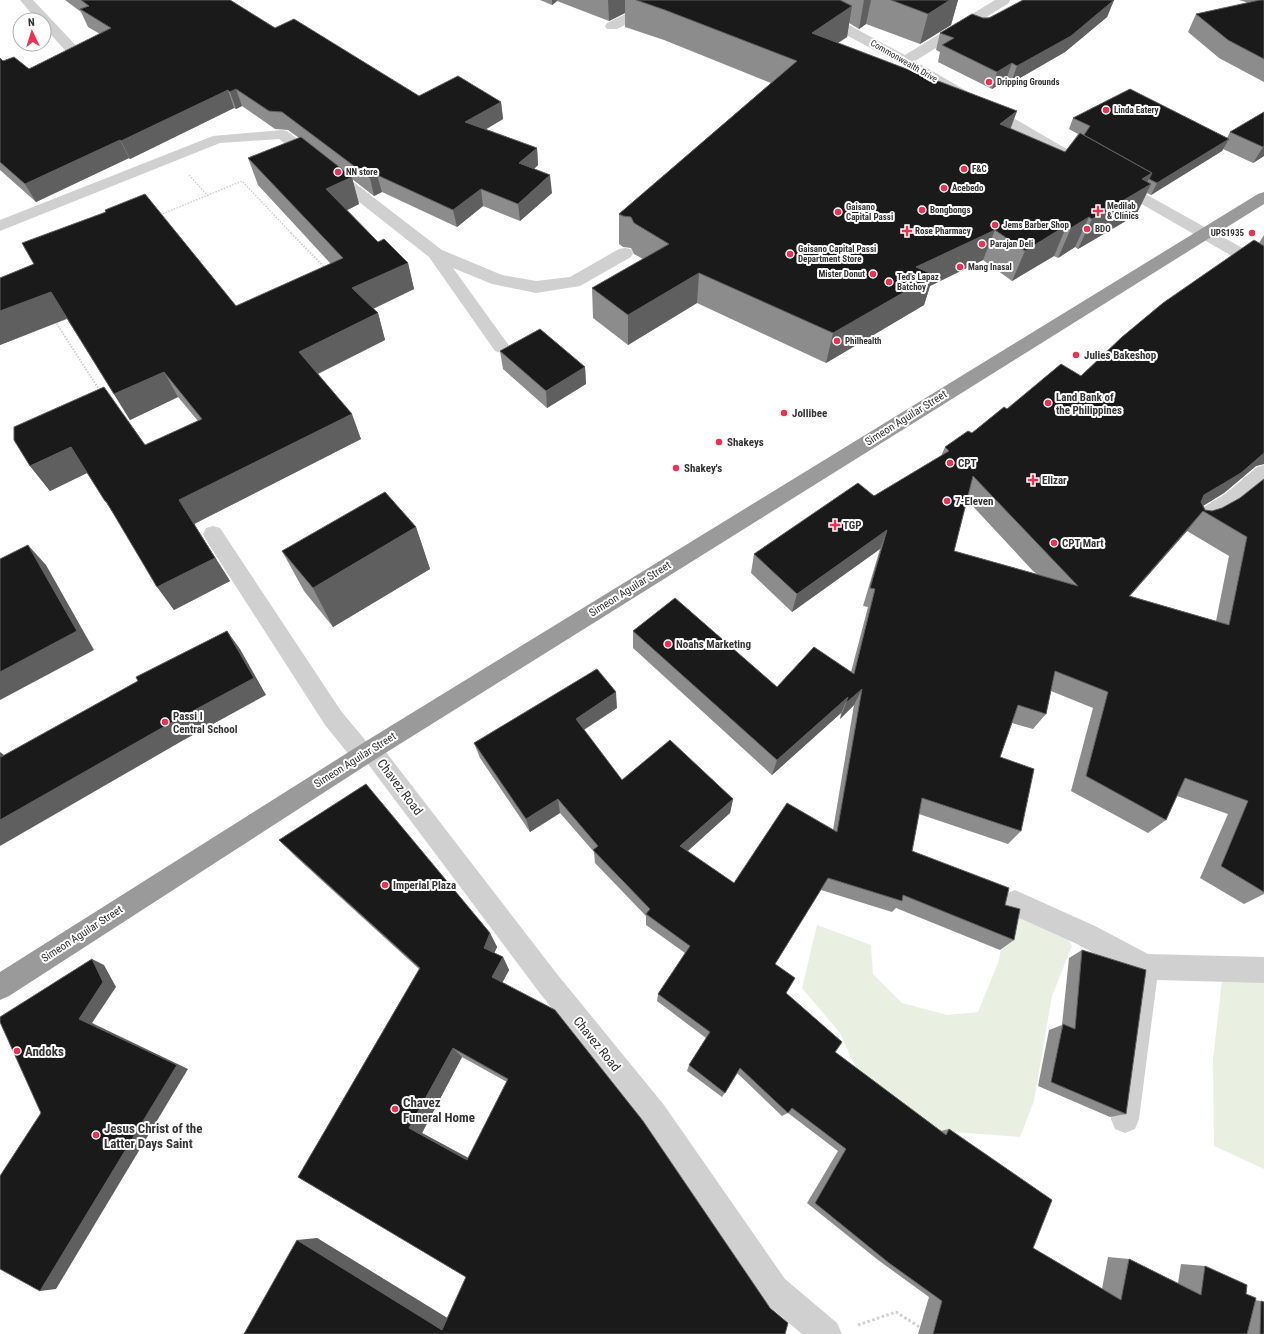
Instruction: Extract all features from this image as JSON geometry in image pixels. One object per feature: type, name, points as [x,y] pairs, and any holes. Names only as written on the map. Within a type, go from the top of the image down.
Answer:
[{"type":"highway","name":"Simeon Aguilar Street","points":[[0,987],[367,752],[1264,197]]},
{"type":"street","points":[[26,0],[78,56]]},
{"type":"street","points":[[612,26],[664,0]]},
{"type":"street","name":"Commonwealth Drive","points":[[792,0],[904,61],[1083,165]]},
{"type":"street","points":[[904,61],[1004,0]]},
{"type":"street","points":[[0,226],[218,139],[282,134],[436,254],[498,280],[536,287],[574,282],[625,253]]},
{"type":"street","points":[[1104,176],[1264,267]]},
{"type":"street","points":[[436,254],[502,347]]},
{"type":"street","points":[[1196,522],[1232,499],[1264,472]]},
{"type":"street","name":"Chavez Road","points":[[213,534],[333,718],[367,752],[548,983],[654,1115],[774,1290],[826,1334]]},
{"type":"street","points":[[1015,903],[1086,935],[1146,967],[1264,970]]},
{"type":"street","points":[[1125,1119],[1146,967]]},
{"type":"path","points":[[158,216],[242,181],[329,273]]},
{"type":"path","points":[[51,315],[100,393]]},
{"type":"path","points":[[854,1326],[896,1312],[924,1330]]},
{"type":"green space","points":[[1009,912],[1059,924],[1072,946],[1052,996],[1034,1101],[1020,1137],[938,1131],[860,1077],[840,1033],[802,988],[817,925],[871,945],[873,974],[902,1003],[947,1015],[978,1012],[998,963]]},
{"type":"green space","points":[[1222,981],[1264,981],[1264,1169],[1214,1146],[1213,1059]]},
{"type":"building","points":[[81,0],[230,0],[275,28],[294,19],[419,96],[458,76],[501,102],[465,122],[537,148],[519,163],[550,175],[518,204],[481,189],[453,210],[377,175],[370,178],[282,112],[269,111],[236,89],[230,92],[228,90],[121,141],[120,140],[25,184],[0,162],[0,58],[3,61],[14,57],[29,69],[111,28],[80,9],[89,6]]},
{"type":"building","name":"Gaisano Capital Passi","points":[[636,0],[840,0],[852,6],[812,33],[1017,111],[1000,124],[1065,152],[1080,133],[1152,173],[1142,179],[1151,184],[1092,219],[1089,217],[1071,228],[1067,225],[1025,251],[995,230],[916,267],[934,275],[833,333],[699,273],[628,315],[592,288],[669,244],[634,223],[631,217],[619,214],[797,61]]},
{"type":"building","points":[[891,0],[950,0],[928,14]]},
{"type":"building","points":[[1023,0],[1114,0],[1071,36],[1017,66],[1012,63],[997,72],[942,45],[954,38],[940,33],[972,14],[983,18],[989,18]]},
{"type":"building","points":[[1264,0],[1264,59],[1228,40],[1196,14]]},
{"type":"building","points":[[1130,89],[1229,139],[1157,183],[1149,179],[1152,173],[1084,135],[1090,126],[1073,118]]},
{"type":"building","points":[[1264,112],[1263,147],[1230,132]]},
{"type":"building","points":[[301,137],[352,177],[326,189],[378,242],[384,239],[408,263],[352,288],[378,313],[299,352],[352,414],[179,500],[215,558],[157,587],[106,501],[71,447],[30,466],[14,440],[14,427],[104,387],[145,445],[202,419],[164,372],[114,394],[51,292],[0,311],[0,278],[34,264],[22,243],[106,212],[105,210],[145,194],[236,306],[343,258],[248,158]]},
{"type":"building","points":[[1254,240],[1264,246],[1264,453],[1241,473],[1204,495],[1201,502],[1205,510],[1212,511],[1222,508],[1240,498],[1264,479],[1264,892],[1221,866],[1248,801],[1185,778],[1166,820],[1086,776],[1108,692],[1055,671],[1046,714],[1018,705],[1000,757],[1034,769],[1021,831],[922,798],[912,851],[1009,888],[1005,905],[1020,909],[1014,940],[903,895],[902,901],[828,878],[775,964],[795,978],[786,993],[842,1042],[835,1052],[946,1135],[949,1129],[1052,1200],[1033,1248],[1121,1300],[1129,1259],[1201,1295],[1205,1266],[1247,1285],[1246,1294],[1256,1298],[1247,1334],[933,1334],[942,1301],[889,1263],[815,1203],[846,1149],[792,1108],[788,1113],[740,1068],[725,1093],[689,1065],[710,1032],[658,994],[690,946],[646,914],[650,909],[593,850],[598,846],[558,799],[526,819],[474,743],[597,669],[616,692],[576,719],[622,780],[670,740],[733,799],[680,846],[734,883],[787,803],[837,832],[862,689],[846,703],[848,697],[777,760],[633,631],[675,598],[777,687],[814,647],[854,674],[875,589],[870,588],[887,530],[797,594],[754,554],[858,483],[874,496],[949,451],[945,447],[968,431],[972,433],[1004,407],[1007,409],[1061,364],[1081,376],[1122,337],[1163,303]],"holes":[[[973,476],[1078,586],[954,551]],[[1203,511],[1247,537],[1229,625],[1129,596]]]},
{"type":"building","points":[[540,329],[585,367],[546,391],[500,351]]},
{"type":"building","points":[[385,492],[416,527],[313,588],[282,551]]},
{"type":"building","points":[[28,545],[77,631],[0,672],[0,559]]},
{"type":"building","points":[[227,631],[254,678],[167,725],[0,820],[0,755],[1,757],[138,681],[136,677]]},
{"type":"building","points":[[366,784],[490,933],[484,948],[503,957],[492,977],[555,1010],[643,1121],[770,1308],[788,1323],[785,1334],[244,1334],[297,1240],[442,1330],[466,1277],[298,1177],[420,968],[279,840]],"holes":[[[453,1048],[508,1079],[467,1160],[409,1128]]]},
{"type":"building","points":[[1082,950],[1146,970],[1126,1114],[1051,1082],[1063,1024],[1075,1029]]},
{"type":"building","name":"Jesus Christ of the Latter Days Saint","points":[[92,959],[103,982],[79,1019],[177,1065],[40,1291],[0,1269],[0,1176],[41,1113],[0,1022],[0,1017]]},
{"type":"building","points":[[1261,1301],[1264,1302],[1264,1334],[1260,1334]]},
{"type":"place","name":"Dripping Grounds","points":[[989,82]]},
{"type":"place","name":"Linda Eatery","points":[[1106,110]]},
{"type":"place","name":"F&C","points":[[964,169]]},
{"type":"place","name":"NN store","points":[[338,172]]},
{"type":"place","name":"Acebedo","points":[[944,188]]},
{"type":"place","name":"Bongbongs","points":[[922,210]]},
{"type":"place","name":"Medilab & Clinics","points":[[1098,211]]},
{"type":"place","name":"Gaisano Capital Passi","points":[[838,212]]},
{"type":"place","name":"Jems Barber Shop","points":[[995,225]]},
{"type":"place","name":"BDO","points":[[1087,229]]},
{"type":"place","name":"Rose Pharmacy","points":[[907,231]]},
{"type":"place","name":"UPS1935","points":[[1252,233]]},
{"type":"place","name":"Parajan Deli","points":[[982,244]]},
{"type":"place","name":"Gaisano Capital Passi Department Store","points":[[790,254]]},
{"type":"place","name":"Mang Inasal","points":[[960,267]]},
{"type":"place","name":"Mister Donut","points":[[873,274]]},
{"type":"place","name":"Ted's Lapaz Batchoy","points":[[889,282]]},
{"type":"place","name":"Philhealth","points":[[837,341]]},
{"type":"place","name":"Julies Bakeshop","points":[[1076,355]]},
{"type":"place","name":"Land Bank of the Philippines","points":[[1048,403]]},
{"type":"place","name":"Jollibee","points":[[784,413]]},
{"type":"place","name":"Shakeys","points":[[719,442]]},
{"type":"place","name":"CPT","points":[[950,463]]},
{"type":"place","name":"Shakey's","points":[[676,468]]},
{"type":"place","name":"Elizar","points":[[1033,480]]},
{"type":"place","name":"7-Eleven","points":[[947,501]]},
{"type":"place","name":"TGP","points":[[835,525]]},
{"type":"place","name":"CPT Mart","points":[[1054,543]]},
{"type":"place","name":"Noahs Marketing","points":[[668,644]]},
{"type":"place","name":"Passi I Central School","points":[[165,722]]},
{"type":"place","name":"Imperial Plaza","points":[[385,885]]},
{"type":"place","name":"Andoks","points":[[17,1051]]},
{"type":"place","name":"Chavez Funeral Home","points":[[395,1109]]},
{"type":"place","name":"Jesus Christ of the Latter Days Saint","points":[[96,1135]]}]
